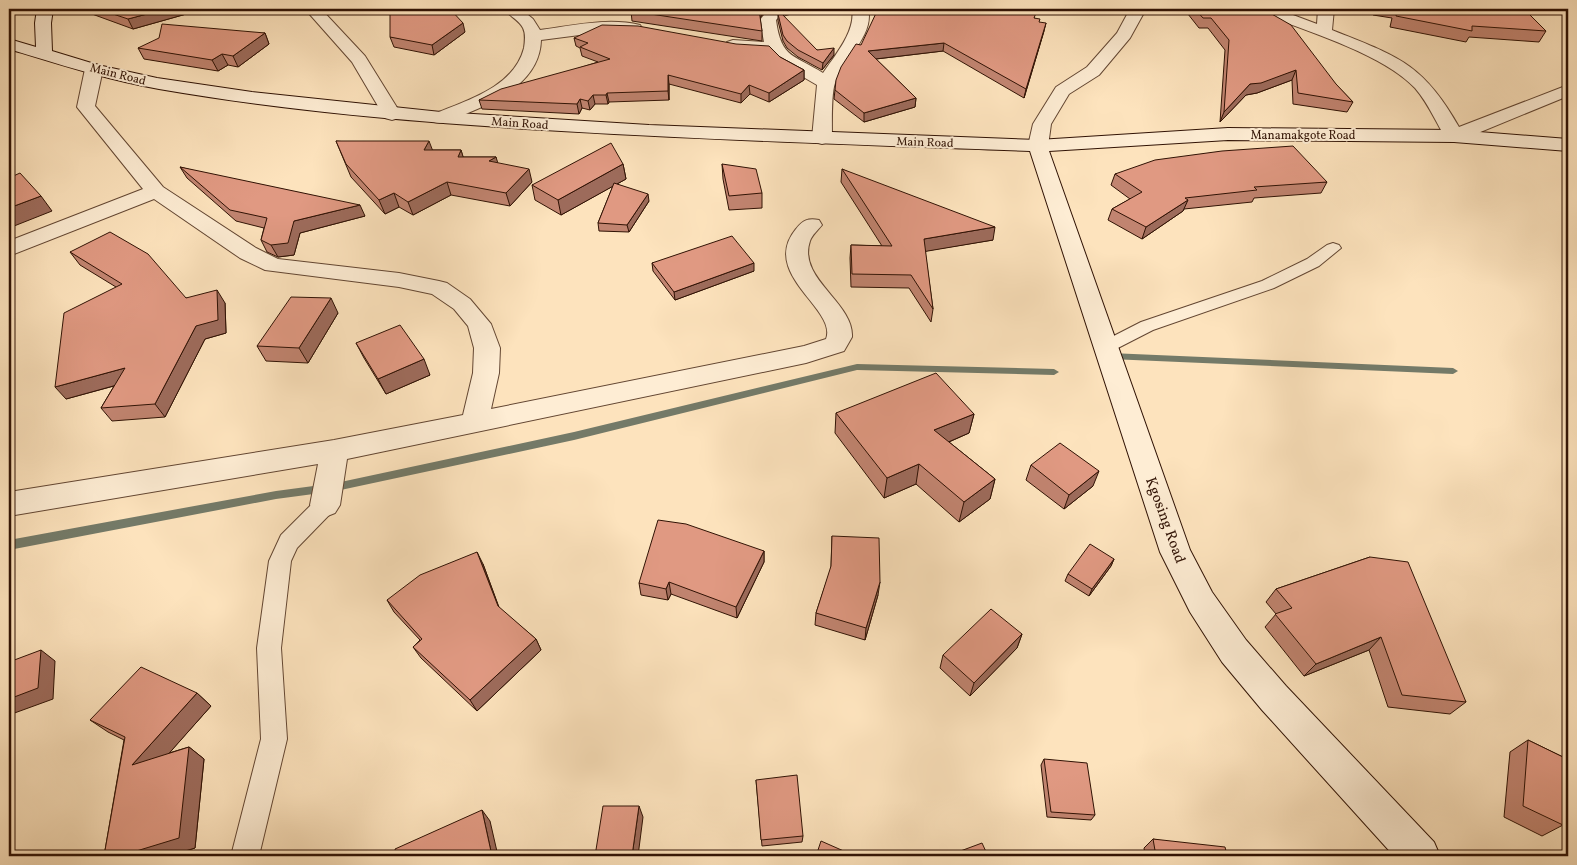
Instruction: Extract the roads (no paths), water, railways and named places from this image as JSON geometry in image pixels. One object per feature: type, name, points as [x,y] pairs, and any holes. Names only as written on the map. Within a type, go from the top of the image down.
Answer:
[{"type":"street","points":[[44,53],[43,23],[45,9]]},
{"type":"street","points":[[313,9],[359,60],[392,114]]},
{"type":"street","points":[[441,118],[484,98],[512,82],[527,66],[534,36],[528,24],[512,9]]},
{"type":"street","points":[[791,9],[774,14],[768,20],[768,29],[774,48],[786,60],[818,76],[826,83]]},
{"type":"street","points":[[822,138],[826,83],[856,34],[862,12],[860,9]]},
{"type":"street","points":[[1038,146],[1042,124],[1062,91],[1093,71],[1124,35],[1138,9]]},
{"type":"street","points":[[1263,9],[1387,59],[1408,72],[1439,108],[1454,136],[1568,90]]},
{"type":"street","points":[[1324,32],[1326,9]]},
{"type":"street","points":[[534,36],[603,27],[648,30]]},
{"type":"street","points":[[719,43],[774,48]]},
{"type":"street","name":"Main Road","points":[[9,44],[94,69],[157,84],[392,114],[649,131],[1038,146]]},
{"type":"street","points":[[94,69],[86,107],[156,191],[233,244],[260,260],[273,265],[389,279],[439,288],[462,304],[479,324],[487,348],[486,372],[474,423]]},
{"type":"street","name":"Manamakgote Road","points":[[1038,146],[1228,134],[1454,136],[1568,145]]},
{"type":"street","name":"Kgosing Road","points":[[1038,146],[1175,552],[1202,602],[1234,651],[1420,856]]},
{"type":"street","points":[[9,249],[156,191]]},
{"type":"street","points":[[9,504],[333,459],[474,423],[796,356],[836,345],[840,336],[837,324],[810,286],[796,257],[799,239],[811,225]]},
{"type":"street","points":[[325,505],[333,459]]},
{"type":"lane","points":[[1106,348],[1145,326],[1281,278],[1313,264],[1333,248]]},
{"type":"lane","points":[[245,856],[274,739],[269,648],[280,562],[288,542],[325,505]]},
{"type":"waterway","points":[[1110,356],[1453,371]]},
{"type":"waterway","points":[[9,545],[276,495],[336,487],[574,436],[857,367],[1054,372]]}]
